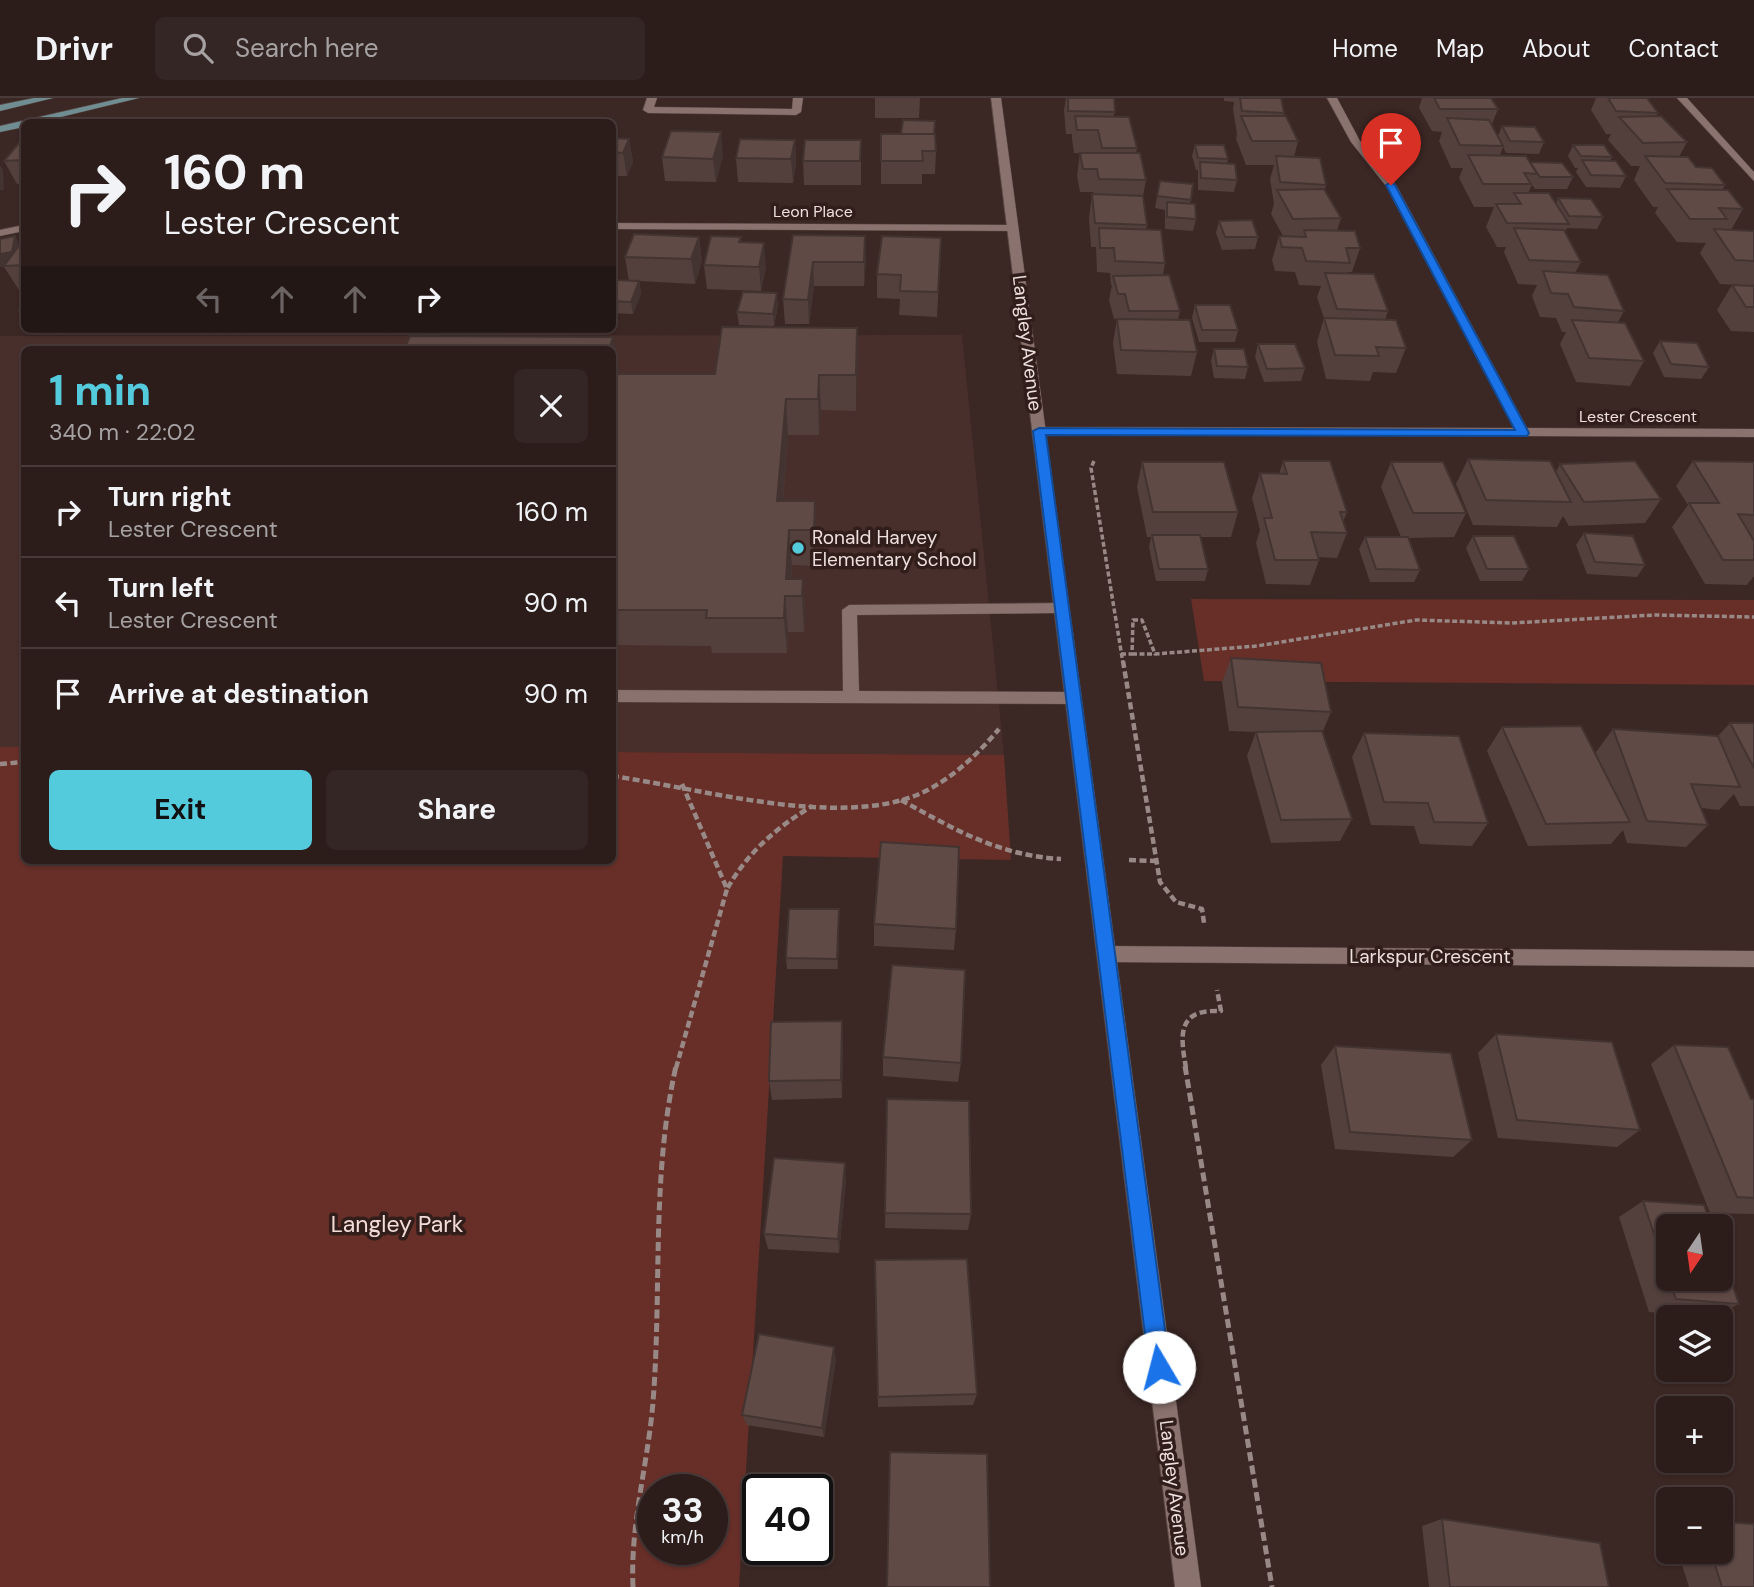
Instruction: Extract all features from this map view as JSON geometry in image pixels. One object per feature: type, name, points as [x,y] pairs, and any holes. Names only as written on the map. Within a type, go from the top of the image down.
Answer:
[{"type":"main road","points":[[0,108],[48,98]]},
{"type":"main road","points":[[44,119],[134,98]]},
{"type":"main road","points":[[0,129],[21,124]]},
{"type":"street","points":[[652,98],[648,110],[796,112],[798,98]]},
{"type":"street","name":"Langley Avenue","points":[[996,98],[1071,698],[1188,1587]]},
{"type":"street","points":[[1332,98],[1356,142],[1391,185],[1523,433]]},
{"type":"street","points":[[1682,98],[1754,178]]},
{"type":"street","name":"Leon Place","points":[[616,226],[1014,228]]},
{"type":"street","points":[[0,233],[21,229]]},
{"type":"street","name":"Lester Crescent","points":[[1039,431],[1754,433]]},
{"type":"street","points":[[851,697],[849,610],[1060,608]]},
{"type":"street","points":[[616,696],[1071,698]]},
{"type":"street","name":"Larkspur Crescent","points":[[1105,954],[1754,959]]},
{"type":"path","points":[[1100,457],[1093,461],[1091,468],[1156,861],[1164,891],[1179,905],[1202,909],[1205,924]]},
{"type":"path","points":[[1121,654],[1257,646],[1416,620],[1512,623],[1655,615],[1754,617]]},
{"type":"path","points":[[1132,654],[1133,620],[1142,620],[1155,654]]},
{"type":"path","points":[[616,776],[682,784],[813,806],[900,800],[961,770],[1004,722]]},
{"type":"path","points":[[0,764],[21,762]]},
{"type":"path","points":[[682,784],[727,889]]},
{"type":"path","points":[[900,800],[996,851],[1030,859],[1056,859]]},
{"type":"path","points":[[633,1587],[634,1535],[653,1405],[663,1141],[685,1029],[727,889],[739,864],[755,846],[813,806]]},
{"type":"path","points":[[1122,860],[1156,861]]},
{"type":"path","points":[[1216,982],[1221,1011],[1203,1011],[1190,1016],[1181,1031],[1181,1041],[1272,1587]]},
{"type":"shaded area","name":"Ronald Harvey Elementary School","points":[[962,335],[1004,755],[616,752],[616,346],[21,346],[21,747],[0,747],[0,336]]},
{"type":"green space","points":[[1191,599],[1754,600],[1754,685],[1204,681]]},
{"type":"green space","name":"Langley Park","points":[[0,747],[21,747],[21,864],[616,864],[616,752],[1004,755],[1011,860],[783,856],[746,1474],[742,1474],[739,1587],[0,1587]]},
{"type":"building","points":[[1068,98],[1114,98],[1115,112],[1068,111]]},
{"type":"building","points":[[1240,98],[1281,98],[1284,113],[1242,111]]},
{"type":"building","points":[[1434,98],[1491,98],[1498,109],[1440,109]]},
{"type":"building","points":[[1608,98],[1647,98],[1658,113],[1616,111]]},
{"type":"building","points":[[1075,116],[1129,117],[1137,148],[1102,148],[1098,130],[1077,130]]},
{"type":"building","points":[[1241,116],[1286,116],[1298,141],[1252,141]]},
{"type":"building","points":[[1661,116],[1687,142],[1643,143],[1619,117]]},
{"type":"building","points":[[1447,118],[1489,120],[1503,146],[1460,145]]},
{"type":"building","points":[[903,120],[935,121],[934,134],[901,134]]},
{"type":"building","points":[[1502,126],[1535,127],[1544,142],[1510,141]]},
{"type":"building","points":[[671,131],[721,132],[713,159],[662,157]]},
{"type":"building","points":[[881,134],[935,134],[936,151],[922,151],[923,161],[881,161]]},
{"type":"building","points":[[616,138],[629,139],[623,153],[616,152]]},
{"type":"building","points":[[740,139],[795,140],[791,159],[736,158]]},
{"type":"building","points":[[805,140],[861,140],[860,161],[803,161]]},
{"type":"building","points":[[21,141],[21,160],[4,161]]},
{"type":"building","points":[[1195,145],[1224,145],[1228,159],[1198,158]]},
{"type":"building","points":[[1573,145],[1604,145],[1612,157],[1581,156]]},
{"type":"building","points":[[1080,153],[1140,153],[1146,180],[1099,179],[1097,169],[1083,169]]},
{"type":"building","points":[[1468,155],[1526,156],[1537,174],[1524,173],[1531,184],[1483,184]]},
{"type":"building","points":[[1276,156],[1320,158],[1326,185],[1280,182]]},
{"type":"building","points":[[1645,156],[1688,157],[1696,167],[1712,168],[1725,185],[1665,183]]},
{"type":"building","points":[[1582,160],[1616,161],[1626,176],[1591,175]]},
{"type":"building","points":[[1200,162],[1235,164],[1237,180],[1201,178]]},
{"type":"building","points":[[1530,162],[1562,163],[1573,177],[1540,177]]},
{"type":"building","points":[[1160,181],[1193,184],[1191,200],[1157,196]]},
{"type":"building","points":[[1324,189],[1341,218],[1293,219],[1277,190]]},
{"type":"building","points":[[1667,189],[1728,190],[1743,209],[1719,208],[1727,219],[1690,219]]},
{"type":"building","points":[[1514,193],[1549,193],[1569,224],[1507,223],[1496,204],[1521,204]]},
{"type":"building","points":[[1092,194],[1143,196],[1147,225],[1095,223]]},
{"type":"building","points":[[1558,198],[1591,199],[1603,217],[1569,216]]},
{"type":"building","points":[[1167,202],[1195,204],[1196,219],[1167,217]]},
{"type":"building","points":[[1252,220],[1258,237],[1225,237],[1219,221]]},
{"type":"building","points":[[1099,228],[1161,230],[1165,263],[1115,261],[1114,248],[1100,248]]},
{"type":"building","points":[[1514,228],[1564,230],[1581,262],[1529,260]]},
{"type":"building","points":[[1714,229],[1754,231],[1754,261],[1735,260]]},
{"type":"building","points":[[1304,230],[1355,231],[1360,248],[1346,248],[1350,263],[1306,261],[1302,248],[1282,247],[1279,236],[1306,237]]},
{"type":"building","points":[[634,234],[699,237],[691,259],[625,257]]},
{"type":"building","points":[[793,235],[865,236],[864,262],[813,262],[808,300],[783,299]]},
{"type":"building","points":[[15,236],[12,252],[0,254],[0,239]]},
{"type":"building","points":[[711,236],[741,237],[739,242],[764,243],[759,267],[704,265]]},
{"type":"building","points":[[882,236],[941,238],[938,292],[900,291],[901,275],[877,274]]},
{"type":"building","points":[[21,243],[21,265],[4,266]]},
{"type":"building","points":[[1543,271],[1608,275],[1624,311],[1574,307],[1568,294],[1551,293]]},
{"type":"building","points":[[1325,273],[1374,274],[1388,311],[1337,309]]},
{"type":"building","points":[[1169,275],[1180,311],[1129,311],[1125,294],[1118,294],[1113,276]]},
{"type":"building","points":[[616,280],[639,281],[631,302],[616,301]]},
{"type":"building","points":[[1732,285],[1754,286],[1754,307],[1746,307]]},
{"type":"building","points":[[743,292],[777,293],[773,314],[737,312]]},
{"type":"building","points":[[1195,305],[1230,305],[1238,330],[1202,330]]},
{"type":"building","points":[[1324,318],[1396,320],[1406,348],[1376,347],[1379,356],[1335,355]]},
{"type":"building","points":[[1117,319],[1190,320],[1197,352],[1121,350]]},
{"type":"building","points":[[1572,320],[1625,323],[1644,361],[1589,358]]},
{"type":"building","points":[[722,327],[857,328],[856,375],[819,375],[818,399],[786,399],[777,501],[815,501],[814,530],[789,530],[786,579],[803,579],[802,596],[785,596],[784,618],[706,618],[707,610],[616,610],[616,374],[715,374]]},
{"type":"building","points":[[410,336],[613,337],[610,346],[406,346]]},
{"type":"building","points":[[1660,341],[1697,343],[1709,367],[1671,364]]},
{"type":"building","points":[[1258,344],[1295,344],[1305,368],[1267,369]]},
{"type":"building","points":[[1214,349],[1244,349],[1248,367],[1217,366]]},
{"type":"building","points":[[1468,459],[1550,461],[1571,502],[1486,500]]},
{"type":"building","points":[[1283,461],[1330,461],[1347,512],[1340,512],[1347,533],[1311,532],[1319,560],[1275,560],[1264,518],[1272,518],[1260,473],[1287,474]]},
{"type":"building","points":[[1635,461],[1661,499],[1584,502],[1560,464]]},
{"type":"building","points":[[1693,461],[1754,462],[1754,515],[1738,514],[1754,541],[1754,560],[1723,560],[1689,503],[1719,503]]},
{"type":"building","points":[[1142,462],[1224,462],[1238,512],[1153,512]]},
{"type":"building","points":[[1391,462],[1443,462],[1466,513],[1413,513]]},
{"type":"building","points":[[1584,533],[1633,536],[1645,565],[1595,562]]},
{"type":"building","points":[[1152,535],[1200,535],[1208,569],[1159,569]]},
{"type":"building","points":[[1473,536],[1514,536],[1529,569],[1487,569]]},
{"type":"building","points":[[1365,537],[1408,537],[1420,570],[1376,569]]},
{"type":"building","points":[[1231,658],[1321,663],[1331,712],[1238,707]]},
{"type":"building","points":[[1730,723],[1754,723],[1754,768]]},
{"type":"building","points":[[1581,726],[1630,822],[1546,824],[1502,727]]},
{"type":"building","points":[[1613,729],[1718,736],[1740,787],[1691,784],[1708,825],[1647,821]]},
{"type":"building","points":[[1322,731],[1352,819],[1281,820],[1256,732]]},
{"type":"building","points":[[1364,733],[1459,736],[1488,823],[1434,822],[1428,803],[1384,802]]},
{"type":"building","points":[[881,842],[959,847],[956,929],[874,924]]},
{"type":"building","points":[[789,909],[839,909],[837,959],[786,958]]},
{"type":"building","points":[[892,965],[965,970],[961,1063],[883,1057]]},
{"type":"building","points":[[842,1021],[841,1080],[769,1081],[771,1022]]},
{"type":"building","points":[[1496,1034],[1612,1042],[1640,1130],[1517,1120]]},
{"type":"building","points":[[1674,1045],[1728,1047],[1751,1099],[1754,1099],[1754,1198],[1737,1197]]},
{"type":"building","points":[[1335,1046],[1451,1053],[1472,1140],[1350,1132]]},
{"type":"building","points":[[887,1099],[969,1101],[971,1214],[885,1213]]},
{"type":"building","points":[[774,1158],[845,1163],[838,1239],[764,1234]]},
{"type":"building","points":[[1643,1201],[1704,1205],[1707,1214],[1656,1214],[1656,1239]]},
{"type":"building","points":[[967,1259],[977,1394],[878,1397],[875,1260]]},
{"type":"building","points":[[1733,1287],[1739,1304],[1676,1299],[1674,1292],[1732,1292]]},
{"type":"building","points":[[759,1334],[834,1347],[822,1428],[742,1415]]},
{"type":"building","points":[[890,1452],[987,1454],[990,1587],[887,1587]]},
{"type":"building","points":[[1442,1519],[1600,1543],[1609,1587],[1450,1587]]},
{"type":"building","points":[[1733,1523],[1754,1524],[1754,1587],[1722,1587],[1715,1564],[1733,1564]]},
{"type":"place","name":"Ronald Harvey Elementary School","points":[[798,548]]},
{"type":"route","points":[[1159,1367],[1039,431],[1523,433],[1391,185]]}]
